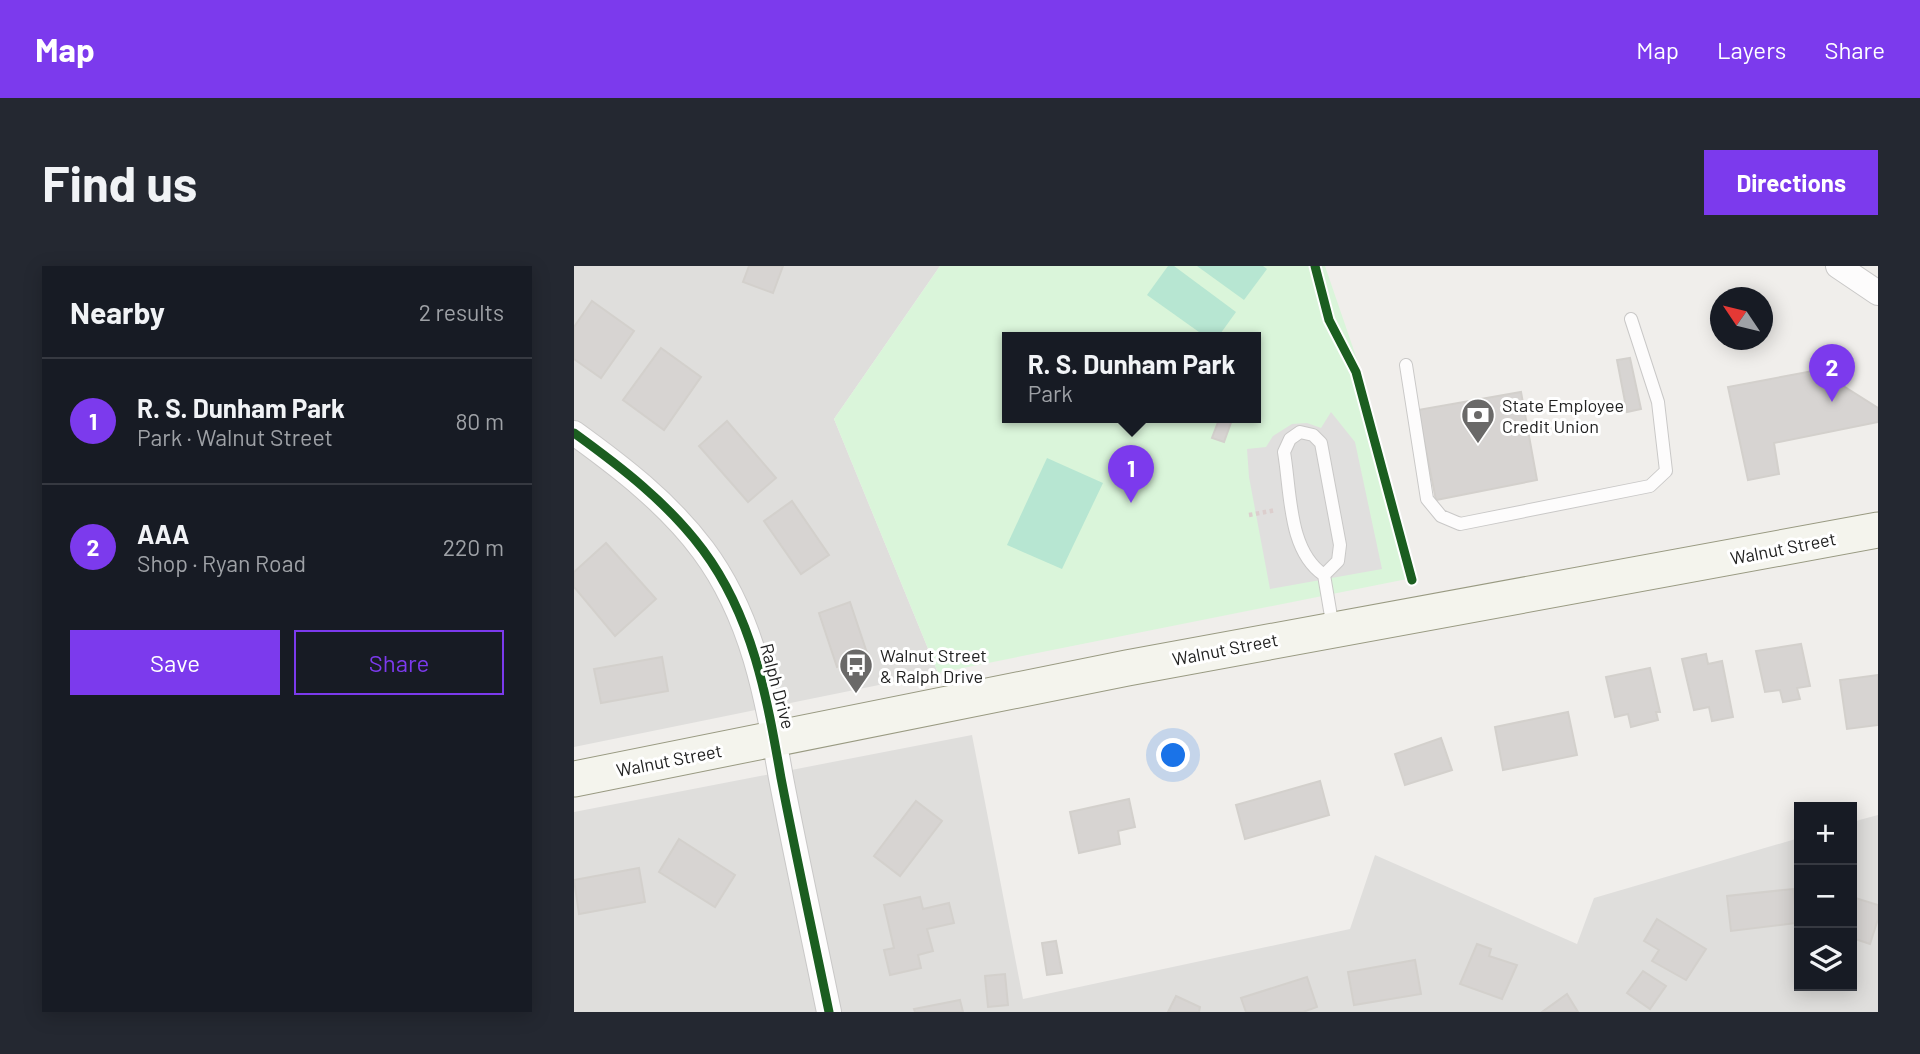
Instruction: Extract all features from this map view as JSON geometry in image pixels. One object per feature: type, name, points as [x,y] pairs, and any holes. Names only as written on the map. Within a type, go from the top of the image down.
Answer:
[{"type":"main road","name":"Walnut Street","points":[[574,779],[908,710],[1334,628],[1878,530]]},
{"type":"street","points":[[1838,266],[1878,293]]},
{"type":"street","name":"Ralph Drive","points":[[574,433],[667,508],[704,552],[743,620],[759,669],[776,739],[829,1012]]},
{"type":"lane","points":[[1406,365],[1427,499],[1441,516],[1460,524],[1603,496],[1650,486],[1666,471],[1657,402],[1631,319]]},
{"type":"lane","points":[[1324,575],[1338,561],[1340,545],[1321,443],[1313,435],[1300,432],[1290,439],[1284,452],[1300,549],[1310,566],[1324,575],[1334,628]]},
{"type":"path","points":[[1249,515],[1293,507]]},
{"type":"shaded area","points":[[574,266],[940,266],[834,419],[938,673],[574,747]]},
{"type":"shaded area","points":[[1331,412],[1355,442],[1382,569],[1270,589],[1249,477],[1247,449],[1266,447],[1273,436],[1292,424],[1307,423],[1321,428]]},
{"type":"shaded area","points":[[972,735],[1023,999],[1350,929],[1375,855],[1577,944],[1594,898],[1794,839],[1794,991],[1857,991],[1857,821],[1878,815],[1878,1012],[574,1012],[574,812]]},
{"type":"green space","points":[[940,266],[1325,266],[1363,377],[1412,578],[938,673],[834,419]]},
{"type":"green space","points":[[1168,266],[1174,266],[1236,312],[1222,332],[1199,332],[1147,295]]},
{"type":"green space","points":[[1197,266],[1263,266],[1267,269],[1244,300]]},
{"type":"green space","points":[[1047,458],[1103,483],[1062,569],[1007,545]]},
{"type":"building","points":[[749,266],[783,266],[773,293],[743,282]]},
{"type":"building","points":[[592,301],[634,331],[601,378],[574,359],[574,327]]},
{"type":"building","points":[[661,348],[701,377],[664,430],[623,400]]},
{"type":"building","points":[[1630,358],[1641,409],[1627,412],[1617,360]]},
{"type":"building","points":[[1818,370],[1878,408],[1878,422],[1774,443],[1779,474],[1748,480],[1728,387]]},
{"type":"building","name":"State Employee Credit Union","points":[[1521,392],[1537,480],[1436,500],[1418,410]]},
{"type":"building","points":[[727,421],[776,478],[748,502],[699,446]]},
{"type":"building","points":[[1218,423],[1231,423],[1224,442],[1212,438]]},
{"type":"building","points":[[792,501],[829,555],[801,574],[764,521]]},
{"type":"building","points":[[606,543],[656,599],[615,636],[574,587],[574,572]]},
{"type":"building","points":[[850,602],[868,656],[837,667],[819,613]]},
{"type":"building","points":[[1801,644],[1810,686],[1797,688],[1800,699],[1783,702],[1780,690],[1765,692],[1756,651]]},
{"type":"building","points":[[1706,654],[1708,664],[1722,661],[1733,717],[1712,721],[1709,707],[1694,710],[1682,659]]},
{"type":"building","points":[[662,657],[668,691],[601,703],[594,669]]},
{"type":"building","points":[[1650,668],[1660,712],[1656,712],[1658,720],[1631,727],[1628,714],[1615,717],[1606,677]]},
{"type":"building","points":[[1878,675],[1878,725],[1847,729],[1840,680]]},
{"type":"building","points":[[1568,712],[1577,755],[1503,770],[1495,727]]},
{"type":"building","points":[[1441,738],[1452,770],[1405,785],[1395,754]]},
{"type":"building","points":[[1320,781],[1329,815],[1245,839],[1236,805]]},
{"type":"building","points":[[1129,799],[1135,827],[1118,831],[1120,844],[1079,853],[1070,812]]},
{"type":"building","points":[[916,801],[942,821],[900,876],[874,856]]},
{"type":"building","points":[[679,839],[735,875],[715,907],[659,872]]},
{"type":"building","points":[[639,868],[645,902],[579,914],[574,880]]},
{"type":"building","points":[[1793,889],[1794,923],[1731,931],[1727,896]]},
{"type":"building","points":[[920,897],[923,909],[949,903],[954,923],[927,929],[933,951],[918,955],[921,968],[890,975],[884,950],[894,948],[884,905]]},
{"type":"building","points":[[1857,899],[1878,905],[1878,919],[1870,944],[1857,940]]},
{"type":"building","points":[[1657,919],[1706,949],[1686,980],[1652,961],[1659,950],[1644,941]]},
{"type":"building","points":[[1056,941],[1062,973],[1047,975],[1042,943]]},
{"type":"building","points":[[1477,944],[1491,949],[1489,956],[1517,965],[1502,999],[1460,984]]},
{"type":"building","points":[[1415,960],[1421,994],[1354,1005],[1348,972]]},
{"type":"building","points":[[1643,971],[1666,986],[1650,1009],[1627,993]]},
{"type":"building","points":[[1005,974],[1008,1005],[988,1007],[985,976]]},
{"type":"building","points":[[1307,977],[1317,1007],[1303,1012],[1246,1012],[1241,998]]},
{"type":"building","points":[[1567,994],[1578,1012],[1542,1012]]},
{"type":"building","points":[[1176,996],[1200,1007],[1199,1012],[1168,1012]]},
{"type":"building","points":[[960,1000],[963,1012],[915,1012],[914,1009]]},
{"type":"cycle path","points":[[1315,266],[1329,320],[1356,372],[1412,580]]},
{"type":"cycle path","points":[[574,433],[659,501],[689,533],[720,576],[746,630],[770,718],[829,1012]]},
{"type":"place","name":"AAA","points":[[1832,402]]},
{"type":"place","name":"State Employee Credit Union","points":[[1478,445]]},
{"type":"place","name":"R. S. Dunham Park","points":[[1131,503]]},
{"type":"place","name":"Walnut Street & Ralph Drive","points":[[856,695]]}]
